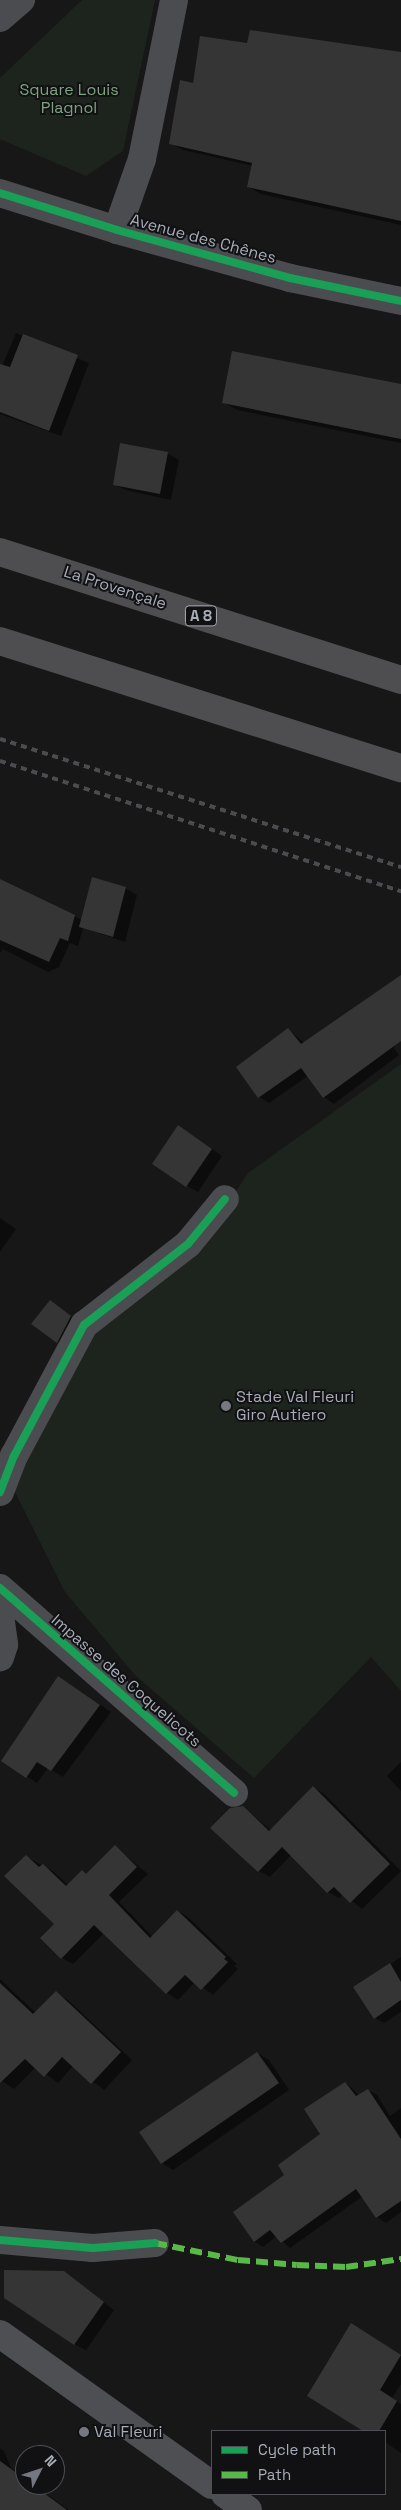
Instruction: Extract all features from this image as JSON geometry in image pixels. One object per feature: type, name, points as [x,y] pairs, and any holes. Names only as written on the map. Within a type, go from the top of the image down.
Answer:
[{"type":"highway","name":"La Provençale","points":[[0,552],[401,680]]},
{"type":"highway","points":[[0,641],[401,768]]},
{"type":"main road","points":[[0,2334],[211,2484]]},
{"type":"main road","points":[[226,2495],[248,2510]]},
{"type":"street","points":[[0,18],[21,0]]},
{"type":"street","points":[[117,230],[142,160],[174,0]]},
{"type":"street","name":"Avenue des Chênes","points":[[0,193],[117,230],[290,278],[401,301]]},
{"type":"street","points":[[0,1492],[14,1456],[84,1326],[188,1244],[225,1199]]},
{"type":"street","name":"Impasse des Coquelicots","points":[[0,1588],[234,1793]]},
{"type":"street","points":[[0,1615],[4,1644],[0,1657]]},
{"type":"street","points":[[0,2240],[93,2248],[155,2243]]},
{"type":"green space","name":"Square Louis Plagnol","points":[[82,0],[155,0],[123,151],[86,176],[0,139],[0,78]]},
{"type":"green space","name":"Stade Val Fleuri Giro Autiero","points":[[401,1064],[401,1691],[371,1657],[254,1778],[135,1675],[65,1592],[9,1480],[95,1331],[205,1238],[248,1173]]},
{"type":"building","points":[[250,30],[401,52],[401,221],[247,187],[252,163],[169,144],[180,80],[193,83],[200,36],[247,43]]},
{"type":"building","points":[[23,334],[78,355],[49,431],[0,412],[0,364],[10,367]]},
{"type":"building","points":[[232,351],[401,384],[401,439],[222,403]]},
{"type":"building","points":[[120,443],[168,452],[160,494],[113,485]]},
{"type":"building","points":[[92,877],[126,887],[113,937],[79,927]]},
{"type":"building","points":[[0,879],[75,915],[68,941],[60,938],[49,962],[0,940]]},
{"type":"building","points":[[401,975],[401,1041],[323,1098],[301,1068],[258,1098],[236,1067],[288,1028],[301,1044]]},
{"type":"building","points":[[178,1125],[212,1149],[186,1187],[152,1164]]},
{"type":"building","points":[[50,1300],[71,1316],[57,1343],[31,1324]]},
{"type":"building","points":[[58,1676],[100,1705],[51,1771],[37,1762],[26,1778],[1,1761]]},
{"type":"building","points":[[313,1786],[390,1864],[350,1903],[334,1887],[327,1893],[282,1847],[258,1872],[210,1828],[230,1808],[243,1806],[269,1831]]},
{"type":"building","points":[[115,1845],[137,1867],[109,1895],[150,1938],[177,1910],[226,1957],[224,1959],[228,1962],[201,1990],[185,1975],[166,1994],[94,1925],[61,1959],[40,1938],[54,1924],[4,1876],[26,1855],[39,1867],[43,1864],[66,1886],[82,1870],[86,1874]]},
{"type":"building","points":[[390,1963],[401,1982],[401,2000],[374,2019],[353,1987]]},
{"type":"building","points":[[0,1983],[33,2014],[56,1991],[121,2052],[91,2084],[62,2057],[44,2077],[25,2059],[0,2083]]},
{"type":"building","points":[[257,2052],[279,2083],[161,2164],[139,2132]]},
{"type":"building","points":[[345,2082],[356,2096],[368,2089],[401,2139],[401,2201],[376,2218],[356,2189],[281,2243],[270,2230],[254,2242],[233,2212],[284,2175],[278,2165],[320,2134],[304,2109]]},
{"type":"building","points":[[4,2270],[64,2271],[104,2302],[74,2345],[4,2298]]},
{"type":"building","points":[[351,2323],[401,2355],[380,2390],[397,2401],[380,2430],[361,2430],[307,2396]]},
{"type":"building","points":[[0,2461],[15,2472],[15,2495],[47,2495],[67,2510],[0,2510]]},
{"type":"railway","points":[[0,739],[401,867]]},
{"type":"railway","points":[[0,761],[401,891]]},
{"type":"marked path","points":[[155,2243],[238,2260],[297,2265],[346,2267],[401,2259]]},
{"type":"cycle path","points":[[0,193],[117,230],[290,278],[401,301]]},
{"type":"cycle path","points":[[0,1492],[14,1456],[84,1325],[188,1244],[225,1199]]},
{"type":"cycle path","points":[[0,1588],[234,1793]]},
{"type":"cycle path","points":[[0,2240],[93,2248],[155,2243]]},
{"type":"place","name":"Stade Val Fleuri Giro Autiero","points":[[226,1406]]},
{"type":"place","name":"Val Fleuri","points":[[84,2432]]}]
